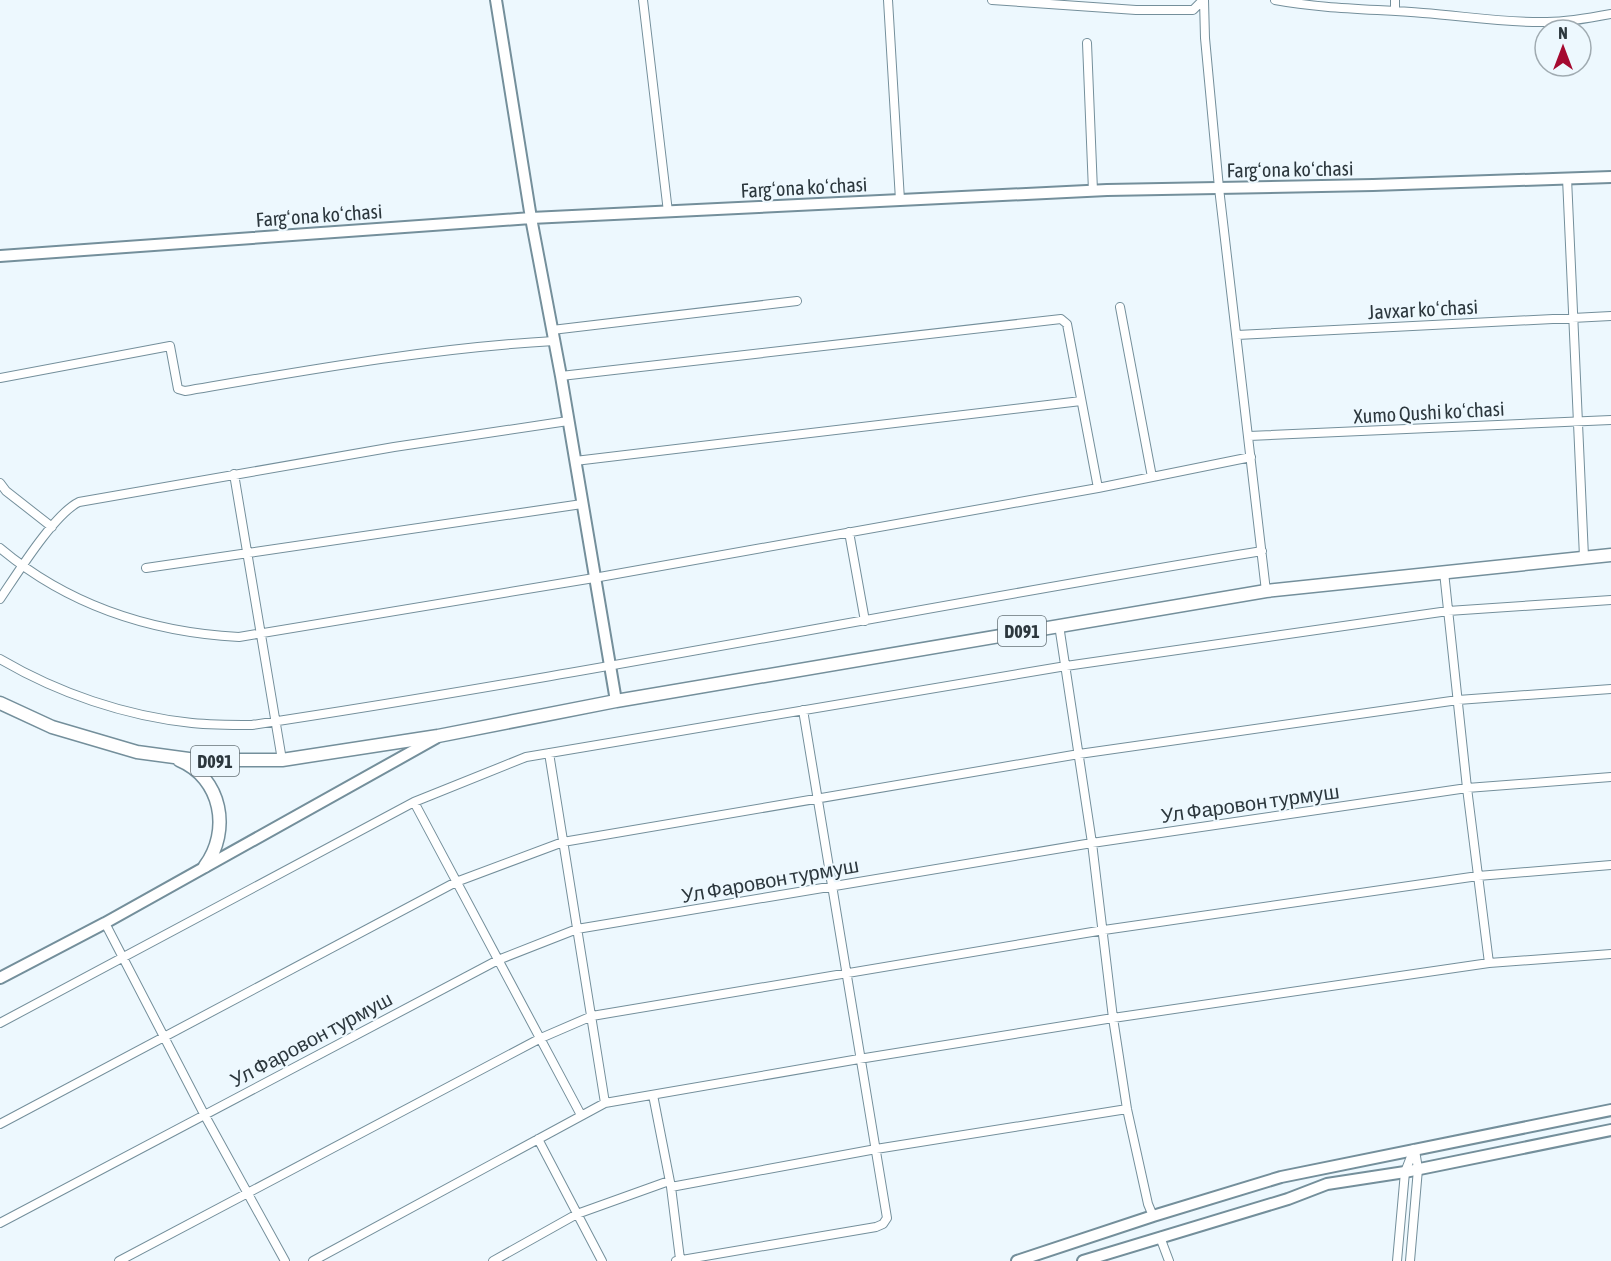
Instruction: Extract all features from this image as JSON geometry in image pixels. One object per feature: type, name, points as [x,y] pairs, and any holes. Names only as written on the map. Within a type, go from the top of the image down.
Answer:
[{"type":"main road","name":"D091","points":[[0,704],[23,716],[80,737],[137,752],[166,757],[224,761],[282,760],[438,736],[616,701],[1266,591],[1611,555]]},
{"type":"main road","points":[[166,757],[184,762],[198,773],[209,786],[216,801],[220,816],[220,832],[216,849],[205,866]]},
{"type":"street","points":[[496,0],[531,218],[561,376],[616,701]]},
{"type":"street","points":[[643,0],[668,212]]},
{"type":"street","points":[[888,0],[900,200]]},
{"type":"street","points":[[992,0],[1178,10],[1193,10],[1204,0]]},
{"type":"street","points":[[1204,0],[1205,38],[1218,188],[1266,591]]},
{"type":"street","points":[[1275,0],[1313,6],[1494,21],[1572,21],[1611,14]]},
{"type":"street","points":[[1395,0],[1395,11]]},
{"type":"street","points":[[1087,43],[1094,190]]},
{"type":"street","name":"Fargʻona koʻchasi","points":[[0,256],[531,218],[1094,190],[1611,177]]},
{"type":"street","points":[[1567,178],[1584,557]]},
{"type":"street","points":[[0,378],[170,346],[178,389],[185,391],[380,358],[502,344],[797,301]]},
{"type":"street","points":[[1120,307],[1152,477]]},
{"type":"street","name":"Javxar koʻchasi","points":[[1237,335],[1611,316]]},
{"type":"street","points":[[561,376],[1061,319],[1067,324],[1098,488]]},
{"type":"street","points":[[575,461],[1081,400]]},
{"type":"street","name":"Xumo Qushi koʻchasi","points":[[1249,436],[1611,420]]},
{"type":"street","points":[[0,599],[52,527],[71,506],[79,502],[394,447],[568,421]]},
{"type":"street","points":[[0,548],[22,567],[65,593],[111,613],[146,624],[209,635],[239,637],[594,578],[1098,488],[1251,457]]},
{"type":"street","points":[[234,474],[282,760]]},
{"type":"street","points":[[0,483],[6,491],[52,527]]},
{"type":"street","points":[[146,568],[582,504]]},
{"type":"street","points":[[849,532],[865,621]]},
{"type":"street","points":[[0,658],[62,690],[138,714],[194,724],[252,725],[609,666],[1262,551]]},
{"type":"street","points":[[1444,572],[1467,788],[1489,963]]},
{"type":"street","points":[[0,1023],[414,802],[526,756],[1065,666],[1448,612],[1611,600]]},
{"type":"street","points":[[1059,625],[1092,843],[1113,1018],[1127,1109],[1148,1204],[1153,1216]]},
{"type":"street","points":[[0,1124],[456,882],[563,842],[1079,754],[1458,700],[1611,689]]},
{"type":"street","points":[[653,1095],[670,1184],[678,1260],[883,1224],[886,1218],[876,1149],[859,1059],[803,710]]},
{"type":"street","points":[[0,978],[105,923],[438,736]]},
{"type":"street","points":[[549,753],[605,1103]]},
{"type":"street","name":"Ул Фаровон турмуш","points":[[0,1223],[498,960],[577,929],[1092,843],[1467,788],[1611,777]]},
{"type":"street","points":[[414,802],[580,1115]]},
{"type":"street","points":[[119,1261],[541,1038],[592,1016],[1104,930],[1478,876],[1611,865]]},
{"type":"street","points":[[105,923],[204,1114],[285,1261]]},
{"type":"street","points":[[313,1261],[605,1103],[1113,1018],[1489,963],[1611,954]]},
{"type":"street","points":[[493,1261],[577,1214],[670,1184],[1127,1109]]},
{"type":"street","points":[[1017,1261],[1281,1177],[1611,1110]]},
{"type":"street","points":[[1083,1261],[1288,1199],[1327,1184],[1406,1172],[1611,1130]]},
{"type":"street","points":[[538,1139],[602,1261]]},
{"type":"street","points":[[1410,1261],[1418,1168],[1414,1149]]},
{"type":"street","points":[[1398,1261],[1406,1172],[1414,1149]]},
{"type":"street","points":[[1371,1178],[1377,1174],[1380,1166],[1376,1157]]},
{"type":"street","points":[[1160,1237],[1169,1261]]}]
